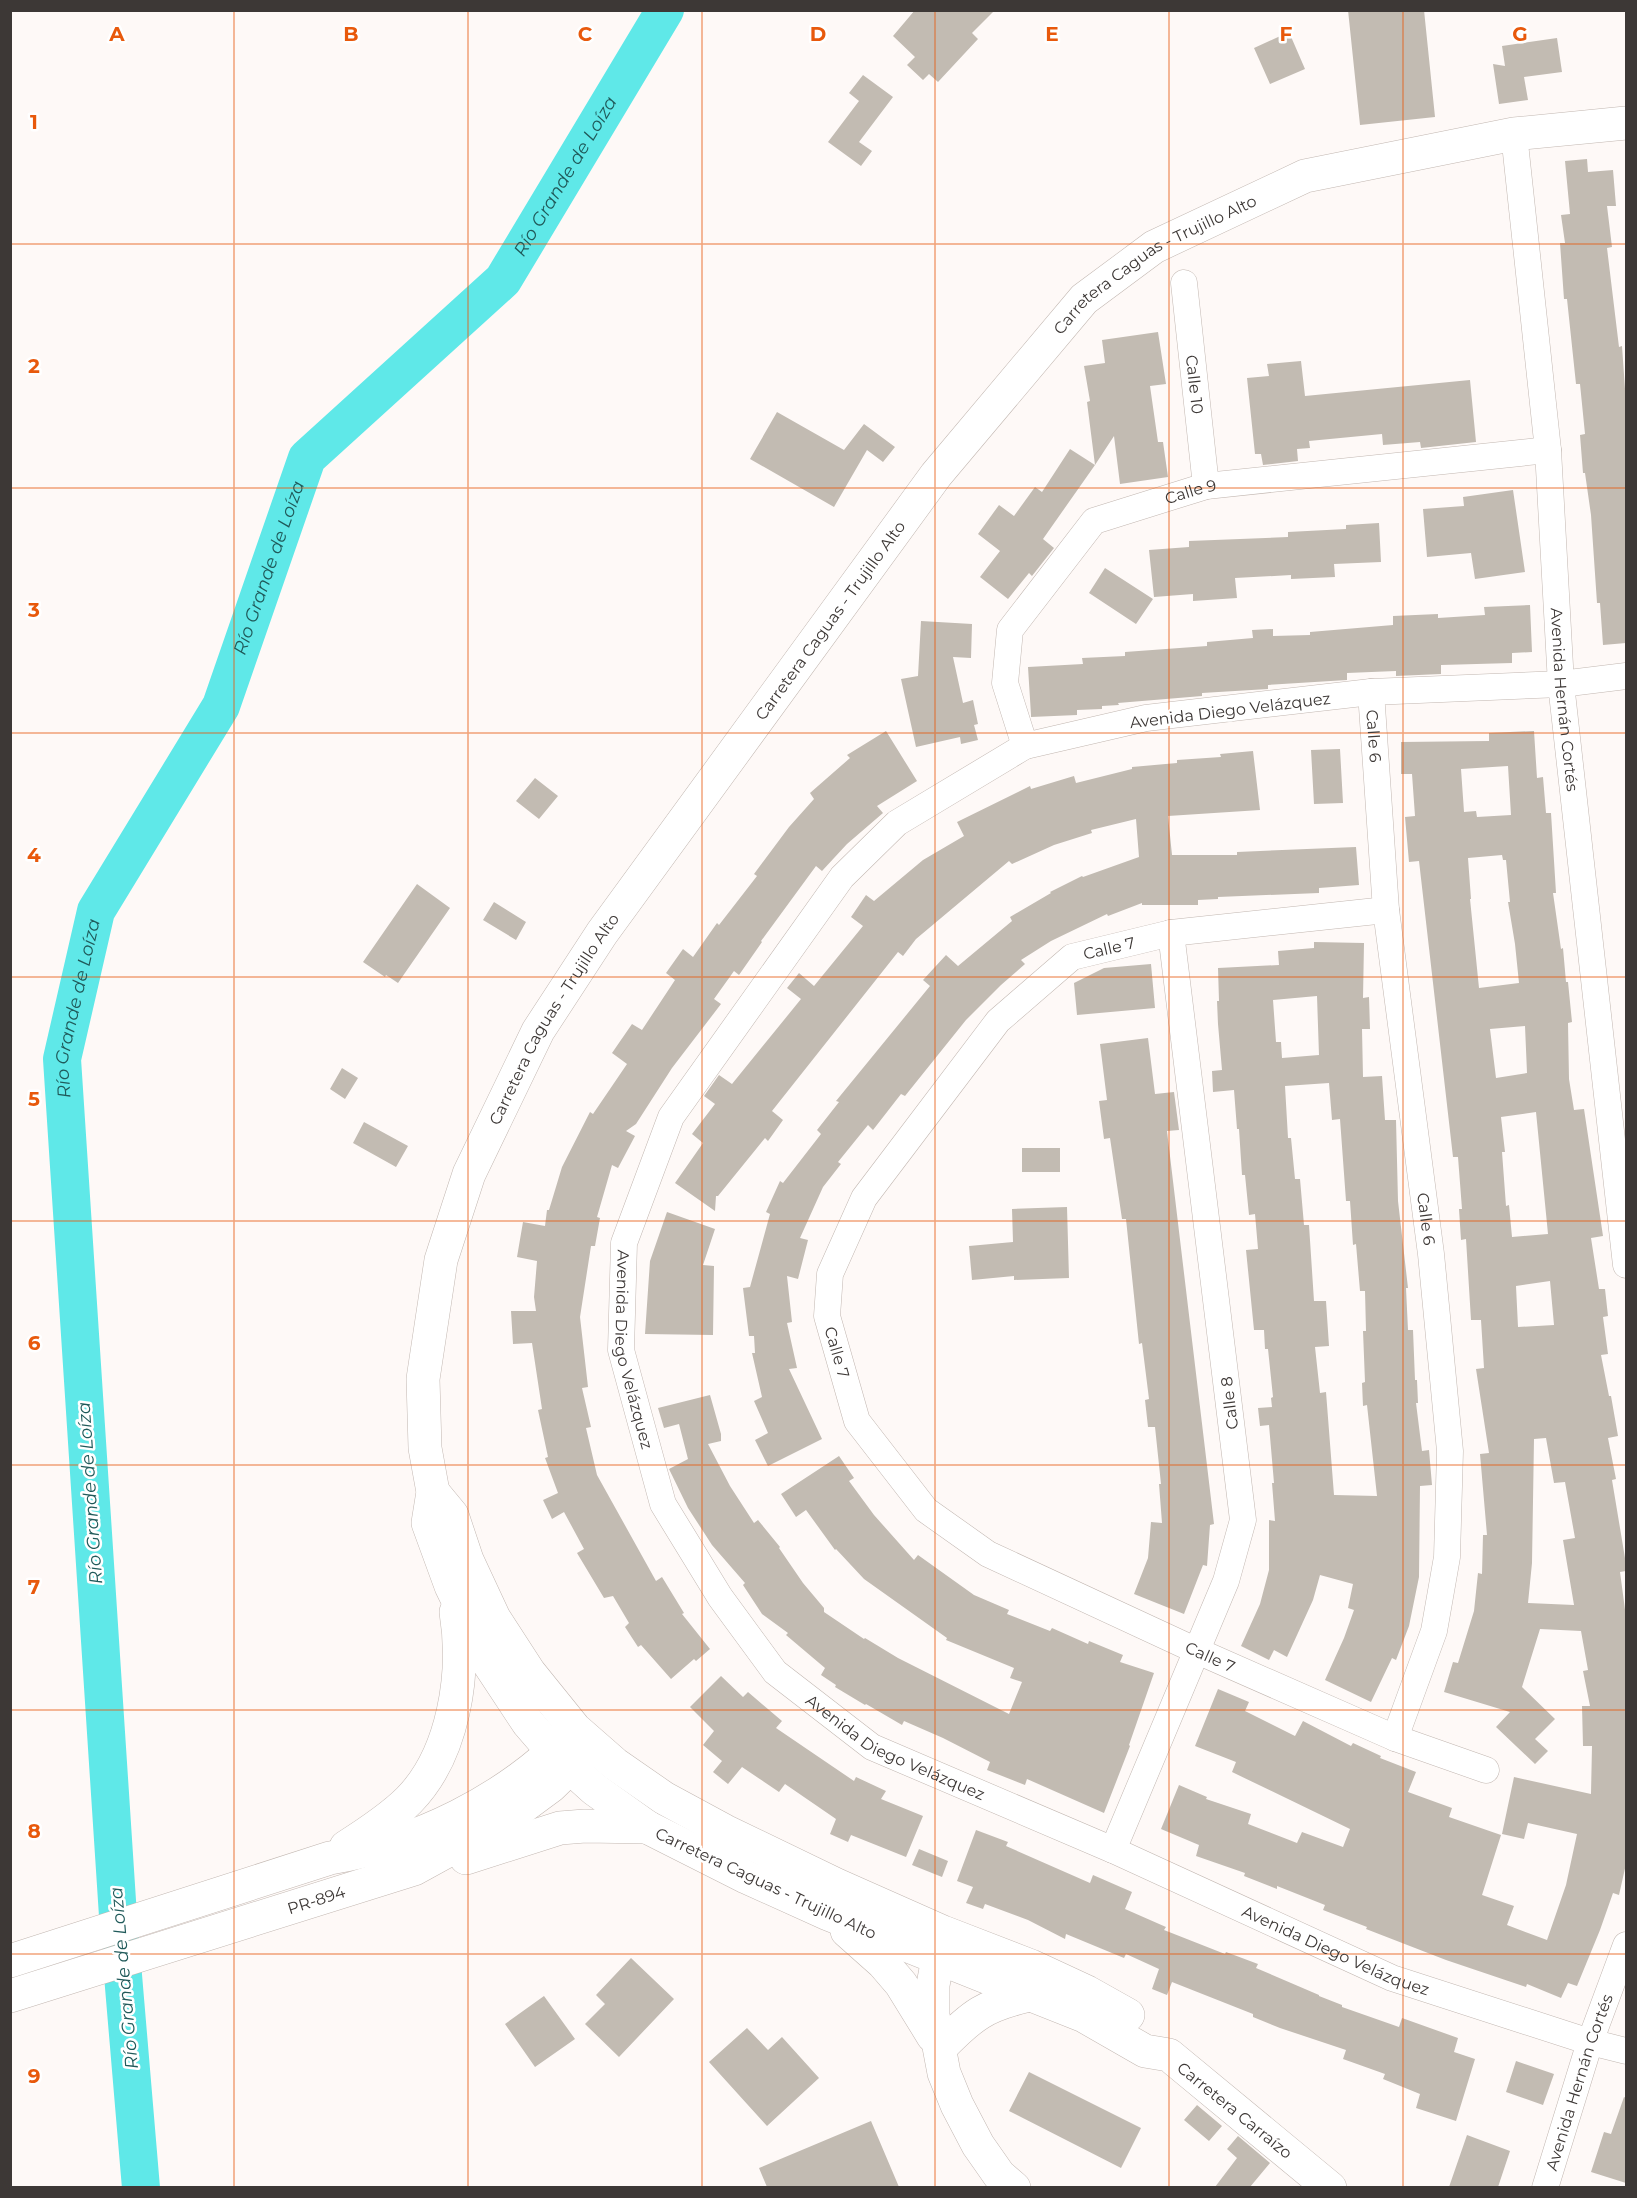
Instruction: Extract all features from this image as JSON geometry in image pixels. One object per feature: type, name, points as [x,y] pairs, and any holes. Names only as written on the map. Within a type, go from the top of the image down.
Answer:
[{"type":"street","name":"Carretera Caguas - Trujillo Alto","points":[[1169,2055],[1158,2037],[1132,2018],[1087,1992],[1031,1966],[940,1945],[828,1914],[746,1877],[647,1827],[594,1789],[561,1760],[528,1723],[505,1691],[476,1639],[451,1586],[428,1523],[434,1492],[425,1448],[423,1379],[441,1260],[469,1174],[538,1031],[602,933],[936,475],[1084,299],[1154,247],[1305,176],[1514,134],[1626,123]]},
{"type":"street","name":"Avenida Hernán Cortés","points":[[1514,134],[1548,450],[1562,684],[1626,1265]]},
{"type":"street","name":"Calle 10","points":[[1184,283],[1206,486]]},
{"type":"street","name":"Calle 9","points":[[1025,746],[1005,683],[1010,630],[1094,521],[1206,486],[1548,450]]},
{"type":"street","name":"Avenida Diego Velázquez","points":[[1626,676],[1562,684],[1371,692],[1146,718],[1025,746],[897,823],[842,877],[671,1117],[624,1243],[621,1350],[663,1504],[720,1597],[775,1672],[872,1747],[1113,1850],[1392,1978],[1590,2042],[1626,2051]]},
{"type":"street","name":"Calle 6","points":[[1371,692],[1386,910],[1431,1254],[1450,1451],[1447,1557],[1434,1630],[1395,1738]]},
{"type":"street","name":"Calle 7","points":[[1386,910],[1171,933],[1072,957],[998,1021],[864,1198],[830,1274],[827,1316],[857,1421],[926,1510],[988,1554],[1195,1650],[1395,1738],[1486,1770]]},
{"type":"street","name":"Calle 8","points":[[1113,1850],[1195,1650],[1226,1581],[1243,1520],[1171,933]]},
{"type":"street","name":"Carretera Caguas - Trujillo Alto","points":[[434,1492],[452,1515],[467,1560],[494,1618],[529,1672],[584,1737],[664,1798],[725,1831],[837,1885],[940,1945]]},
{"type":"street","points":[[330,1858],[373,1829],[410,1799],[427,1776],[440,1750],[456,1698],[460,1663],[451,1586]]},
{"type":"street","name":"PR-894","points":[[10,1996],[414,1869],[532,1802],[561,1760],[584,1737]]},
{"type":"street","name":"PR-894","points":[[10,1961],[330,1858],[362,1853],[423,1832],[561,1760]]},
{"type":"street","points":[[414,1869],[449,1863],[560,1828],[647,1827]]},
{"type":"street","points":[[828,1914],[883,1963],[901,1984],[940,2048]]},
{"type":"street","points":[[940,1945],[933,1985],[933,2015],[944,2073],[957,2106],[985,2155],[999,2175],[1014,2187]]},
{"type":"street","name":"Carretera Carraízo","points":[[940,1945],[1030,1995],[1084,2016],[1145,2051],[1169,2055],[1330,2187]]},
{"type":"street","name":"Avenida Hernán Cortés","points":[[1545,2187],[1590,2042],[1626,1946]]},
{"type":"street","points":[[940,2048],[964,2023],[982,2010],[1003,2001],[1030,1995]]},
{"type":"building","points":[[915,10],[995,10],[972,33],[978,39],[938,82],[929,74],[923,80],[907,65],[915,57],[893,36]]},
{"type":"building","points":[[1348,10],[1424,10],[1435,117],[1360,125]]},
{"type":"building","points":[[1289,32],[1305,69],[1270,84],[1254,48]]},
{"type":"building","points":[[1557,38],[1562,72],[1524,77],[1528,100],[1499,104],[1493,64],[1505,66],[1502,46]]},
{"type":"building","points":[[863,75],[893,97],[859,142],[872,151],[861,166],[828,142],[859,101],[849,93]]},
{"type":"building","points":[[1587,159],[1588,172],[1613,170],[1616,206],[1607,206],[1612,247],[1607,248],[1619,347],[1622,346],[1626,403],[1626,643],[1603,645],[1600,603],[1597,603],[1591,515],[1585,473],[1583,473],[1580,435],[1585,434],[1580,384],[1576,384],[1567,299],[1564,299],[1560,243],[1565,243],[1561,215],[1570,214],[1565,161]]},
{"type":"building","points":[[1158,332],[1166,384],[1150,386],[1158,442],[1163,442],[1168,477],[1120,484],[1114,436],[1095,465],[1087,402],[1090,401],[1084,366],[1105,363],[1102,340]]},
{"type":"building","points":[[1301,361],[1305,396],[1470,380],[1476,442],[1421,448],[1420,442],[1383,445],[1382,434],[1309,441],[1310,448],[1297,449],[1298,461],[1263,465],[1261,454],[1255,454],[1247,378],[1269,376],[1267,364]]},
{"type":"building","points":[[777,412],[844,450],[864,424],[895,447],[883,462],[867,450],[834,507],[750,459]]},
{"type":"building","points":[[1070,449],[1095,465],[1043,539],[1054,548],[1032,576],[1029,573],[1008,599],[980,577],[1000,551],[978,534],[999,505],[1014,516],[1035,487],[1042,492]]},
{"type":"building","points":[[1513,490],[1525,572],[1475,579],[1471,553],[1427,557],[1423,509],[1464,506],[1463,497]]},
{"type":"building","points":[[1379,523],[1381,562],[1334,564],[1335,577],[1291,579],[1291,575],[1235,578],[1237,598],[1193,601],[1193,594],[1154,597],[1149,550],[1189,547],[1189,541],[1288,537],[1288,532],[1346,529],[1346,525]]},
{"type":"building","points":[[1105,568],[1153,599],[1136,624],[1089,593]]},
{"type":"building","points":[[1530,605],[1532,652],[1512,653],[1512,663],[1441,665],[1441,674],[1396,676],[1396,671],[1347,673],[1347,680],[1268,685],[1268,689],[1202,693],[1202,696],[1118,703],[1119,705],[1102,706],[1102,709],[1077,710],[1077,715],[1031,717],[1028,667],[1083,664],[1082,658],[1125,656],[1125,652],[1207,646],[1207,642],[1253,638],[1252,630],[1273,629],[1273,636],[1310,635],[1310,632],[1393,625],[1393,616],[1438,614],[1438,618],[1485,615],[1484,607]]},
{"type":"building","points":[[921,621],[972,624],[971,658],[953,657],[963,703],[973,700],[978,724],[974,725],[978,740],[961,744],[960,737],[916,747],[901,679],[918,676]]},
{"type":"building","points":[[886,731],[917,781],[877,806],[883,813],[847,844],[822,871],[816,866],[739,975],[734,971],[714,999],[721,1004],[672,1068],[636,1124],[626,1131],[635,1136],[618,1168],[612,1165],[597,1217],[600,1218],[595,1246],[591,1246],[580,1317],[588,1387],[582,1388],[591,1427],[586,1428],[597,1475],[656,1581],[662,1577],[684,1613],[682,1614],[710,1649],[696,1661],[694,1659],[671,1679],[641,1645],[638,1647],[625,1627],[629,1623],[613,1596],[604,1598],[577,1553],[584,1549],[564,1512],[552,1519],[543,1500],[558,1493],[545,1458],[548,1457],[538,1410],[542,1409],[532,1343],[513,1344],[511,1311],[536,1311],[534,1297],[537,1261],[517,1257],[523,1222],[545,1226],[547,1210],[549,1210],[562,1167],[590,1112],[593,1114],[627,1064],[612,1053],[632,1024],[642,1030],[675,980],[666,973],[683,949],[693,957],[717,923],[719,925],[757,876],[754,874],[789,827],[814,799],[810,793],[850,758],[847,755]]},
{"type":"building","points":[[1534,731],[1537,778],[1543,777],[1546,813],[1551,813],[1556,893],[1553,893],[1561,949],[1563,948],[1572,1022],[1568,1023],[1569,1079],[1574,1110],[1584,1109],[1603,1236],[1591,1238],[1599,1289],[1605,1289],[1608,1316],[1603,1317],[1608,1354],[1601,1355],[1618,1436],[1608,1438],[1616,1479],[1612,1480],[1626,1564],[1626,1571],[1620,1572],[1626,1617],[1626,1864],[1619,1895],[1613,1893],[1577,1986],[1568,1983],[1561,1998],[1527,1984],[1526,1987],[1446,1960],[1366,1929],[1367,1927],[1323,1910],[1325,1905],[1277,1886],[1277,1889],[1244,1876],[1245,1873],[1196,1856],[1199,1845],[1161,1829],[1179,1785],[1207,1797],[1206,1799],[1251,1814],[1248,1824],[1297,1843],[1302,1832],[1343,1847],[1350,1829],[1232,1772],[1236,1762],[1195,1746],[1218,1689],[1249,1702],[1245,1711],[1295,1736],[1303,1721],[1351,1746],[1353,1743],[1381,1756],[1380,1758],[1416,1772],[1408,1792],[1452,1808],[1449,1817],[1501,1835],[1482,1895],[1514,1906],[1507,1925],[1547,1940],[1566,1885],[1577,1834],[1528,1823],[1524,1839],[1502,1834],[1514,1777],[1591,1794],[1592,1746],[1583,1746],[1582,1706],[1590,1706],[1583,1671],[1588,1670],[1581,1631],[1540,1629],[1522,1687],[1555,1719],[1535,1739],[1548,1751],[1535,1764],[1496,1727],[1510,1712],[1444,1692],[1453,1662],[1458,1663],[1474,1611],[1478,1573],[1482,1574],[1483,1535],[1487,1535],[1480,1454],[1489,1453],[1476,1369],[1484,1368],[1481,1320],[1471,1320],[1466,1239],[1461,1240],[1459,1209],[1462,1209],[1458,1157],[1453,1157],[1419,861],[1409,862],[1405,817],[1415,816],[1412,774],[1401,774],[1401,742],[1489,741],[1489,733]],"holes":[[[1508,766],[1511,815],[1477,817],[1476,811],[1464,812],[1461,769]],[[1502,855],[1503,860],[1506,860],[1510,902],[1508,902],[1519,983],[1479,988],[1468,858]],[[1525,1026],[1527,1073],[1496,1078],[1490,1029]],[[1536,1112],[1548,1234],[1512,1237],[1509,1205],[1506,1206],[1502,1152],[1505,1152],[1501,1117]],[[1550,1281],[1554,1325],[1518,1327],[1516,1286]],[[1546,1438],[1554,1483],[1565,1482],[1575,1538],[1563,1540],[1574,1605],[1528,1603],[1532,1563],[1534,1439]]]},
{"type":"building","points":[[1340,749],[1343,803],[1314,804],[1311,750]]},
{"type":"building","points":[[1253,751],[1260,810],[1168,816],[1172,855],[1237,855],[1237,852],[1356,847],[1359,885],[1319,888],[1319,893],[1218,897],[1218,899],[1198,900],[1198,905],[1142,905],[1142,903],[1108,916],[1107,914],[1051,941],[1021,960],[1025,964],[966,1020],[905,1096],[901,1094],[873,1130],[868,1125],[838,1162],[841,1164],[823,1187],[800,1238],[808,1240],[798,1279],[787,1276],[792,1322],[787,1323],[797,1368],[789,1369],[822,1439],[768,1466],[755,1440],[768,1433],[754,1401],[762,1397],[752,1353],[755,1353],[754,1336],[749,1336],[743,1288],[750,1287],[770,1214],[766,1212],[780,1181],[783,1183],[821,1134],[817,1130],[839,1102],[836,1101],[930,986],[923,980],[946,955],[958,966],[1012,921],[1010,917],[1050,892],[1082,876],[1139,857],[1136,819],[1091,830],[1092,833],[1054,845],[1012,864],[1009,861],[916,939],[903,956],[898,952],[772,1111],[783,1120],[768,1141],[765,1138],[716,1196],[715,1211],[675,1183],[703,1143],[692,1134],[715,1104],[704,1096],[719,1075],[732,1084],[801,999],[787,988],[799,973],[814,986],[863,926],[851,917],[866,895],[874,901],[923,860],[964,836],[957,822],[1030,786],[1031,789],[1074,776],[1076,783],[1132,769],[1132,767],[1177,763],[1177,760],[1221,757],[1220,754]]},
{"type":"building","points":[[535,778],[558,796],[539,819],[516,801]]},
{"type":"building","points":[[417,884],[450,908],[398,983],[363,962]]},
{"type":"building","points":[[494,902],[526,922],[516,940],[483,920]]},
{"type":"building","points":[[1314,942],[1364,943],[1363,998],[1369,997],[1370,1029],[1362,1029],[1363,1077],[1382,1076],[1385,1120],[1396,1120],[1398,1201],[1408,1288],[1406,1288],[1408,1330],[1413,1330],[1418,1403],[1416,1403],[1422,1451],[1429,1450],[1432,1485],[1420,1486],[1419,1577],[1409,1626],[1396,1660],[1392,1658],[1371,1702],[1325,1680],[1354,1610],[1348,1608],[1353,1584],[1320,1575],[1313,1600],[1287,1657],[1274,1650],[1269,1660],[1241,1646],[1260,1604],[1269,1570],[1269,1520],[1275,1521],[1272,1483],[1274,1483],[1269,1425],[1260,1426],[1258,1408],[1272,1407],[1271,1398],[1273,1397],[1264,1330],[1254,1330],[1246,1250],[1258,1249],[1255,1214],[1249,1215],[1245,1175],[1242,1175],[1234,1090],[1213,1092],[1212,1071],[1222,1070],[1217,1001],[1219,1001],[1218,968],[1279,965],[1278,951],[1314,948]],"holes":[[[1317,996],[1319,1055],[1282,1058],[1281,1042],[1276,1042],[1273,1000]],[[1329,1083],[1332,1120],[1340,1119],[1346,1201],[1350,1201],[1353,1245],[1356,1244],[1360,1291],[1365,1291],[1363,1406],[1367,1405],[1377,1496],[1334,1495],[1326,1392],[1320,1393],[1315,1347],[1329,1346],[1326,1301],[1314,1301],[1309,1225],[1304,1225],[1300,1179],[1295,1179],[1291,1138],[1288,1138],[1285,1086]]]},
{"type":"building","points":[[1151,964],[1155,1008],[1077,1015],[1074,983],[1104,968]]},
{"type":"building","points":[[1148,1038],[1155,1094],[1174,1092],[1179,1130],[1167,1131],[1214,1524],[1210,1525],[1207,1566],[1203,1565],[1184,1614],[1134,1594],[1148,1558],[1151,1522],[1162,1523],[1159,1484],[1161,1484],[1155,1427],[1148,1427],[1145,1400],[1149,1399],[1142,1343],[1139,1344],[1126,1219],[1122,1219],[1110,1138],[1104,1139],[1099,1101],[1107,1100],[1100,1044]]},
{"type":"building","points":[[342,1068],[358,1078],[345,1099],[330,1089]]},
{"type":"building","points":[[364,1122],[408,1146],[396,1167],[353,1143]]},
{"type":"building","points":[[1022,1148],[1060,1148],[1060,1172],[1022,1172]]},
{"type":"building","points":[[1067,1207],[1069,1278],[1014,1280],[1014,1276],[972,1280],[969,1246],[1013,1242],[1012,1209]]},
{"type":"building","points":[[667,1212],[715,1229],[703,1265],[714,1266],[713,1335],[645,1334],[650,1261]]},
{"type":"building","points":[[710,1395],[721,1441],[708,1444],[730,1486],[754,1523],[758,1520],[780,1547],[803,1583],[824,1608],[824,1612],[864,1639],[1009,1714],[1022,1682],[1010,1678],[1014,1668],[946,1640],[947,1638],[864,1579],[835,1550],[806,1510],[796,1517],[781,1494],[839,1456],[854,1478],[849,1481],[874,1515],[914,1560],[918,1555],[974,1595],[1009,1610],[1007,1614],[1050,1631],[1052,1628],[1088,1644],[1089,1641],[1123,1655],[1120,1662],[1154,1673],[1130,1746],[1104,1813],[1027,1779],[1025,1785],[987,1770],[990,1762],[904,1721],[902,1725],[865,1705],[835,1687],[836,1685],[821,1675],[825,1668],[786,1635],[788,1633],[762,1614],[743,1585],[745,1583],[712,1545],[688,1508],[669,1469],[688,1459],[679,1424],[664,1428],[658,1408]]},
{"type":"building","points":[[721,1676],[743,1697],[748,1692],[782,1721],[776,1728],[854,1781],[856,1777],[886,1791],[881,1799],[923,1816],[906,1857],[851,1835],[848,1842],[830,1834],[836,1819],[785,1784],[779,1792],[742,1767],[728,1784],[713,1772],[722,1761],[703,1745],[714,1731],[690,1707]]},
{"type":"building","points":[[976,1830],[1008,1842],[1006,1846],[1090,1883],[1093,1875],[1132,1892],[1125,1909],[1166,1927],[1164,1930],[1225,1954],[1226,1952],[1258,1964],[1256,1968],[1342,2005],[1342,2007],[1399,2027],[1402,2018],[1458,2038],[1454,2052],[1475,2059],[1456,2121],[1416,2108],[1420,2094],[1383,2079],[1385,2074],[1343,2059],[1346,2050],[1280,2028],[1253,2017],[1253,2014],[1172,1982],[1167,1995],[1152,1989],[1159,1969],[1126,1954],[1124,1958],[1066,1934],[1065,1939],[1028,1920],[985,1904],[983,1909],[966,1903],[973,1887],[957,1881]]},
{"type":"building","points":[[919,1849],[948,1861],[942,1877],[912,1865]]},
{"type":"building","points":[[631,1958],[674,1999],[619,2057],[585,2024],[605,2004],[596,1995]]},
{"type":"building","points":[[544,1996],[575,2039],[535,2067],[505,2024]]},
{"type":"building","points":[[747,2028],[768,2050],[782,2037],[819,2078],[767,2126],[709,2062]]},
{"type":"building","points":[[1516,2061],[1554,2074],[1543,2105],[1506,2092]]},
{"type":"building","points":[[1029,2072],[1141,2128],[1121,2168],[1009,2111]]},
{"type":"building","points":[[1624,2097],[1626,2098],[1626,2183],[1591,2172],[1604,2132],[1611,2134]]},
{"type":"building","points":[[1197,2105],[1222,2126],[1209,2141],[1184,2120]]},
{"type":"building","points":[[871,2121],[899,2187],[767,2187],[759,2168]]},
{"type":"building","points":[[1467,2135],[1510,2151],[1498,2187],[1449,2187]]},
{"type":"building","points":[[1238,2136],[1270,2163],[1250,2187],[1215,2187],[1237,2158],[1227,2149]]},
{"type":"waterway","name":"Río Grande de Loíza","points":[[141,2188],[118,1916],[62,1059],[96,911],[221,706],[307,458],[503,280],[665,10]]}]
